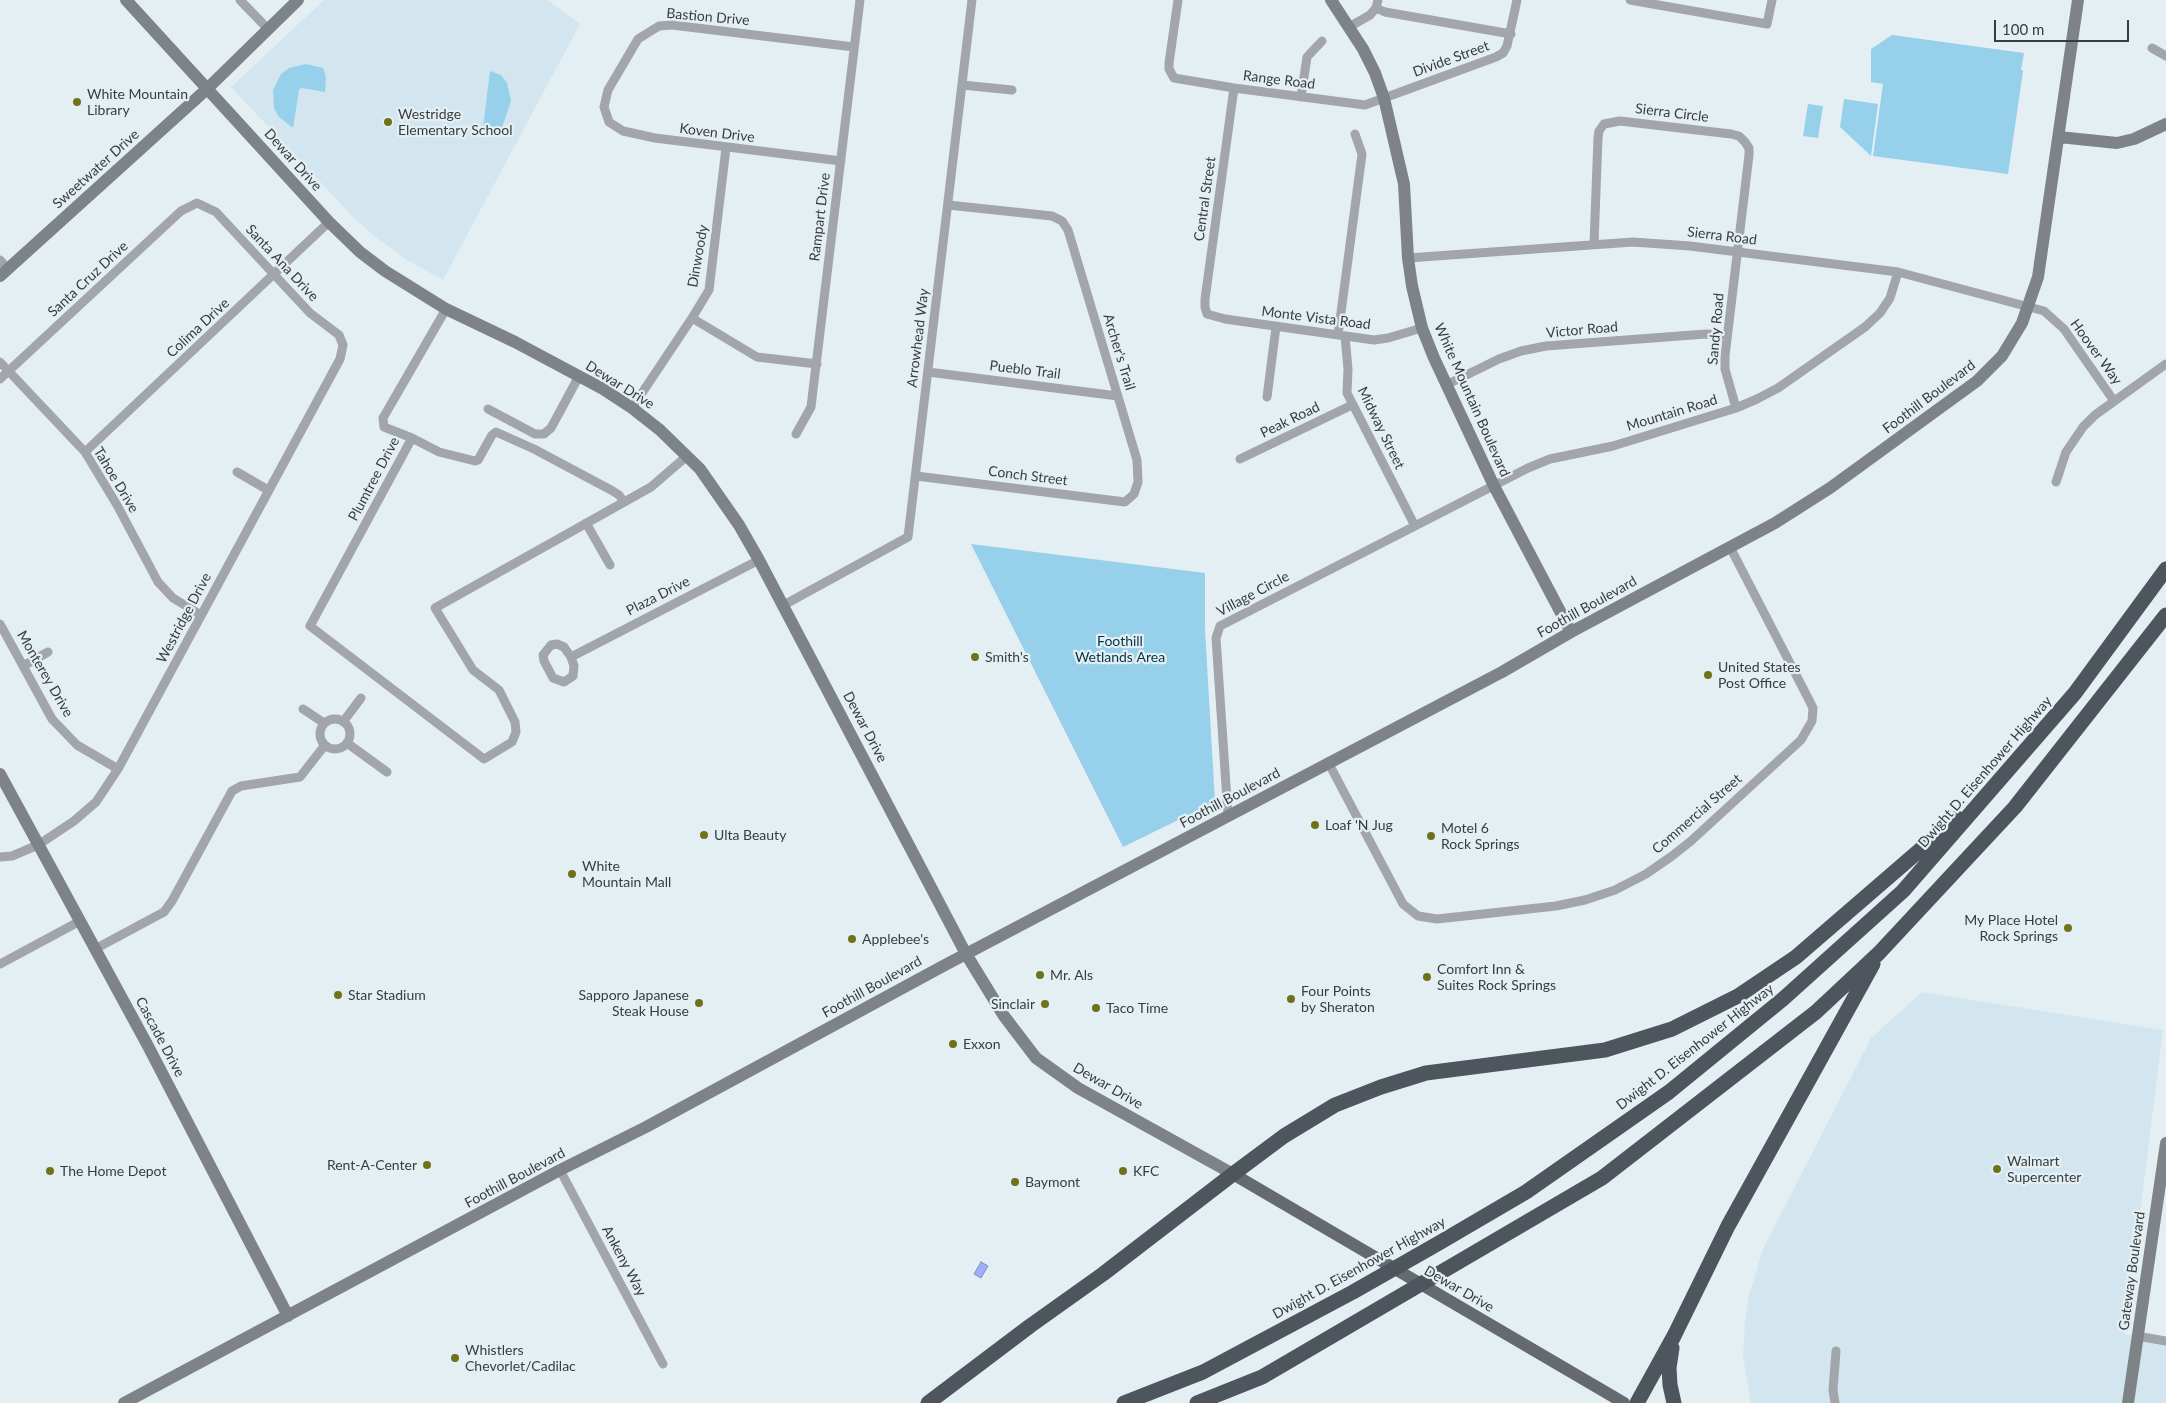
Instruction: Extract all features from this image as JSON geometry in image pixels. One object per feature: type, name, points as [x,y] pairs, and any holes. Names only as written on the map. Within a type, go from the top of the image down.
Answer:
[{"type":"highway","name":"Dwight D. Eisenhower Highway","points":[[1124,1403],[1203,1372],[1439,1244],[1526,1192],[1669,1092],[1783,999],[1903,891],[2075,693],[2166,569]]},
{"type":"highway","points":[[1196,1403],[1262,1377],[1602,1178],[1816,1012],[1879,953],[2015,807],[2166,615]]},
{"type":"highway","points":[[928,1403],[1103,1274],[1284,1136],[1335,1105],[1380,1087],[1426,1073],[1605,1050],[1672,1029],[1738,996],[1796,956],[2000,780]]},
{"type":"highway","points":[[1638,1403],[1674,1336],[1728,1226],[1879,953]]},
{"type":"highway","points":[[1674,1336],[1669,1368],[1674,1403]]},
{"type":"main road","name":"Dewar Drive","points":[[1233,1174],[1624,1403]]},
{"type":"street","name":"Dewar Drive","points":[[126,0],[329,222],[345,238],[385,271],[446,309],[579,376],[632,408],[660,430],[687,456],[717,492],[758,560],[893,811],[966,954],[1004,1016],[1036,1058],[1078,1088],[1233,1174]]},
{"type":"street","points":[[240,0],[268,29]]},
{"type":"street","name":"Sweetwater Drive","points":[[3,268],[208,88],[298,0]]},
{"type":"street","name":"Rampart Drive","points":[[796,434],[811,407],[860,0]]},
{"type":"street","name":"Arrowhead Way","points":[[782,606],[908,537],[972,0]]},
{"type":"street","name":"Range Road","points":[[1178,0],[1169,63],[1171,74],[1180,80],[1357,105],[1364,105],[1384,98]]},
{"type":"street","name":"White Mountain Boulevard","points":[[1331,0],[1375,73],[1384,98],[1404,184],[1408,258],[1422,328],[1446,385],[1494,486],[1571,632]]},
{"type":"street","name":"Divide Street","points":[[1384,98],[1503,53],[1511,34],[1517,0]]},
{"type":"street","points":[[1630,0],[1656,2],[1767,24],[1772,0]]},
{"type":"street","name":"Foothill Boulevard","points":[[124,1403],[560,1170],[646,1127],[966,954],[1502,672],[1571,632],[1800,509],[1977,381],[1997,362],[2013,340],[2029,305],[2038,277],[2078,0]]},
{"type":"street","points":[[1349,27],[1363,20],[1377,4],[1385,12],[1511,34]]},
{"type":"street","name":"Bastion Drive","points":[[604,107],[608,90],[638,39],[659,26],[672,25],[854,47]]},
{"type":"street","points":[[1301,97],[1307,57],[1322,41]]},
{"type":"street","points":[[2152,48],[2166,56]]},
{"type":"street","points":[[962,85],[1012,90]]},
{"type":"street","name":"Central Street","points":[[1207,314],[1205,307],[1234,88]]},
{"type":"street","name":"Koven Drive","points":[[604,107],[609,122],[623,130],[655,138],[841,161]]},
{"type":"street","name":"Sierra Circle","points":[[1594,244],[1599,131],[1604,124],[1620,121],[1731,134],[1739,136],[1745,142],[1749,148],[1749,156],[1738,252]]},
{"type":"street","points":[[2059,137],[2117,143],[2134,139],[2166,124]]},
{"type":"street","name":"Midway Street","points":[[1355,134],[1362,154],[1342,336],[1348,369],[1346,387],[1352,405],[1415,526]]},
{"type":"street","name":"Dinwoody","points":[[632,408],[709,290],[726,148]]},
{"type":"street","name":"Santa Ana Drive","points":[[197,203],[216,212],[310,313],[339,335],[343,345]]},
{"type":"street","name":"Santa Cruz Drive","points":[[0,379],[181,211],[197,203]]},
{"type":"street","name":"Archer's Trail","points":[[948,205],[1052,216],[1062,221],[1068,230],[1137,460],[1138,482],[1134,494]]},
{"type":"street","name":"Colima Drive","points":[[85,452],[329,222]]},
{"type":"street","name":"Sierra Road","points":[[1408,258],[1594,244],[1660,242],[1898,272],[2029,305]]},
{"type":"street","name":"Sandy Road","points":[[1736,408],[1725,369],[1727,335],[1738,252]]},
{"type":"street","name":"Mountain Road","points":[[1415,526],[1528,468],[1550,459],[1613,446],[1736,408],[1778,388],[1865,327],[1880,313],[1890,298],[1898,272]]},
{"type":"street","name":"Hoover Way","points":[[2029,305],[2044,311],[2054,318],[2114,401]]},
{"type":"street","name":"Plumtree Drive","points":[[446,309],[383,418],[384,428],[412,438],[310,626],[484,759],[512,742],[516,732],[515,722],[499,690],[473,670],[435,608],[586,523]]},
{"type":"street","name":"Monte Vista Road","points":[[1207,314],[1220,318],[1276,327],[1374,340],[1422,328]]},
{"type":"street","points":[[692,318],[757,356],[817,364]]},
{"type":"street","points":[[1267,397],[1276,327]]},
{"type":"street","name":"Victor Road","points":[[1446,385],[1499,359],[1522,351],[1546,346],[1706,334],[1727,335]]},
{"type":"street","name":"Westridge Drive","points":[[0,857],[12,856],[38,845],[96,802],[118,769],[340,359],[343,345]]},
{"type":"street","name":"Tahoe Drive","points":[[0,362],[85,452],[117,505],[158,582],[173,598],[201,615]]},
{"type":"street","points":[[2056,482],[2062,460],[2073,440],[2095,415],[2166,364]]},
{"type":"street","name":"Pueblo Trail","points":[[928,372],[1118,396]]},
{"type":"street","points":[[488,409],[535,434],[544,434],[551,428],[579,376]]},
{"type":"street","name":"Peak Road","points":[[1240,460],[1352,405]]},
{"type":"street","points":[[412,438],[439,452],[469,460],[478,460],[492,435],[496,432],[534,449],[611,490],[620,495],[624,502]]},
{"type":"street","points":[[610,565],[586,523],[658,483],[687,456]]},
{"type":"street","points":[[236,472],[268,490]]},
{"type":"street","name":"Conch Street","points":[[916,476],[1125,502],[1134,494]]},
{"type":"street","name":"Village Circle","points":[[1228,816],[1216,638],[1220,626],[1415,526]]},
{"type":"street","name":"Commercial Street","points":[[1328,762],[1403,904],[1418,916],[1436,920],[1556,906],[1585,900],[1615,890],[1646,874],[1690,841],[1801,740],[1812,721],[1813,708],[1730,547]]},
{"type":"street","name":"Plaza Drive","points":[[571,657],[758,560]]},
{"type":"street","name":"Monterey Drive","points":[[0,624],[52,719],[77,745],[118,769]]},
{"type":"street","points":[[23,666],[48,652]]},
{"type":"street","points":[[343,722],[361,698]]},
{"type":"street","points":[[303,709],[324,723]]},
{"type":"street","points":[[333,719],[343,722],[349,730],[347,743],[335,749],[326,745],[320,738],[320,731],[324,723],[333,719]]},
{"type":"street","points":[[347,743],[387,772]]},
{"type":"street","points":[[96,949],[164,912],[172,901],[232,791],[241,786],[300,777],[326,745]]},
{"type":"street","name":"Cascade Drive","points":[[0,774],[96,949],[288,1316]]},
{"type":"street","points":[[0,964],[80,921]]},
{"type":"street","name":"Gateway Boulevard","points":[[2128,1403],[2166,1143]]},
{"type":"street","name":"Ankeny Way","points":[[560,1170],[663,1364]]},
{"type":"street","points":[[2137,1336],[2166,1341]]},
{"type":"street","points":[[1835,1403],[1833,1390],[1836,1351]]},
{"type":"shaded area","points":[[324,0],[547,0],[580,24],[443,280],[407,260],[379,240],[352,216],[231,87]]},
{"type":"shaded area","points":[[1922,992],[2163,1030],[2125,1334],[2166,1341],[2166,1403],[1751,1403],[1743,1356],[1745,1321],[1749,1295],[1763,1249],[1871,1038]]},
{"type":"green space","points":[[1892,35],[2024,53],[2008,174],[1873,156],[1883,84],[1871,82],[1871,49]]},
{"type":"green space","points":[[306,64],[323,68],[326,77],[325,92],[301,88],[299,90],[293,128],[279,117],[274,108],[273,90],[281,74],[289,68]]},
{"type":"green space","points":[[490,71],[501,75],[507,83],[511,101],[502,127],[495,134],[482,136]]},
{"type":"green space","points":[[1844,99],[1878,104],[1871,156],[1840,127]]},
{"type":"green space","points":[[1808,104],[1823,106],[1818,138],[1803,136]]},
{"type":"green space","name":"Foothill Wetlands Area","points":[[971,544],[1205,573],[1205,629],[1215,802],[1123,847]]},
{"type":"water","points":[[981,1262],[988,1266],[981,1278],[974,1274]]},
{"type":"place","name":"White Mountain Library","points":[[77,102]]},
{"type":"place","name":"Westridge Elementary School","points":[[388,122]]},
{"type":"place","name":"Smith's","points":[[975,657]]},
{"type":"place","name":"United States Post Office","points":[[1708,675]]},
{"type":"place","name":"Loaf 'N Jug","points":[[1315,825]]},
{"type":"place","name":"Ulta Beauty","points":[[704,835]]},
{"type":"place","name":"Motel 6 Rock Springs","points":[[1431,836]]},
{"type":"place","name":"White Mountain Mall","points":[[572,874]]},
{"type":"place","name":"My Place Hotel Rock Springs","points":[[2068,928]]},
{"type":"place","name":"Applebee's","points":[[852,939]]},
{"type":"place","name":"Mr. Als","points":[[1040,975]]},
{"type":"place","name":"Comfort Inn & Suites Rock Springs","points":[[1427,977]]},
{"type":"place","name":"Star Stadium","points":[[338,995]]},
{"type":"place","name":"Four Points by Sheraton","points":[[1291,999]]},
{"type":"place","name":"Sapporo Japanese Steak House","points":[[699,1003]]},
{"type":"place","name":"Sinclair","points":[[1045,1004]]},
{"type":"place","name":"Taco Time","points":[[1096,1008]]},
{"type":"place","name":"Exxon","points":[[953,1044]]},
{"type":"place","name":"Rent-A-Center","points":[[427,1165]]},
{"type":"place","name":"Walmart Supercenter","points":[[1997,1169]]},
{"type":"place","name":"The Home Depot","points":[[50,1171]]},
{"type":"place","name":"KFC","points":[[1123,1171]]},
{"type":"place","name":"Baymont","points":[[1015,1182]]},
{"type":"place","name":"Whistlers Chevorlet/Cadilac","points":[[455,1358]]}]
